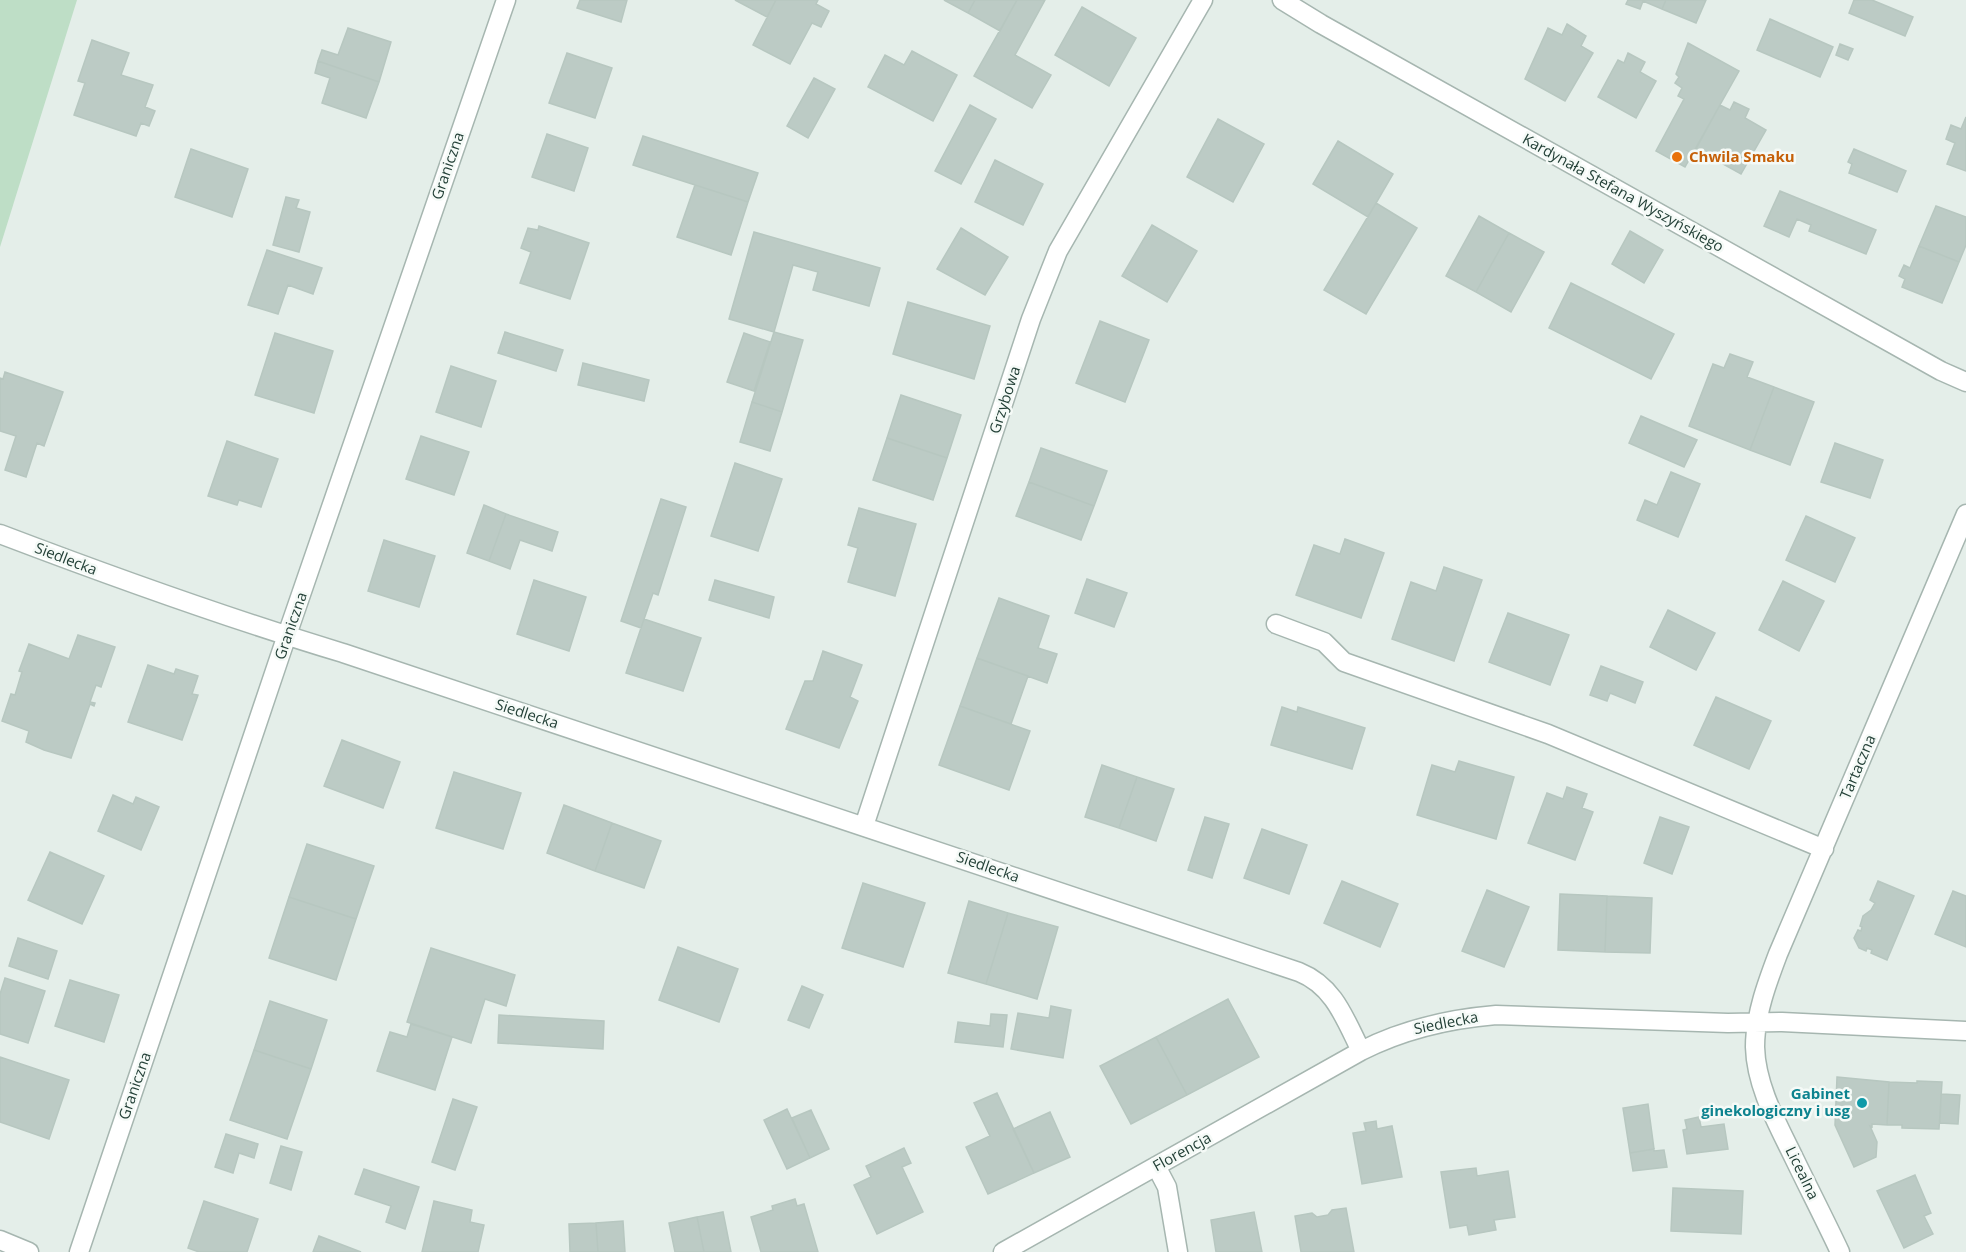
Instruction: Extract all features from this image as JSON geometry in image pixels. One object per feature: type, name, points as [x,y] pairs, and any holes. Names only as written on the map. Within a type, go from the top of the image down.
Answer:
[{"type":"street","name":"Graniczna","points":[[79,1252],[287,635],[506,0]]},
{"type":"street","name":"Grzybowa","points":[[864,826],[1028,330],[1058,251],[1203,0]]},
{"type":"street","name":"Kardynała Stefana Wyszyńskiego","points":[[1282,0],[1321,24],[1931,365],[1966,382]]},
{"type":"street","name":"Tartaczna","points":[[1757,1023],[1767,983],[1966,514]]},
{"type":"street","name":"Siedlecka","points":[[0,534],[91,568],[287,635],[1311,977],[1324,986],[1331,995],[1361,1051],[1407,1030],[1465,1018],[1496,1015],[1841,1024],[1966,1031]]},
{"type":"street","points":[[1276,624],[1324,642],[1344,662],[1548,734],[1824,849]]},
{"type":"street","name":"Licealna","points":[[1757,1023],[1755,1046],[1760,1083],[1783,1136],[1840,1252]]},
{"type":"street","name":"Florencja","points":[[1003,1252],[1361,1051]]},
{"type":"street","points":[[1156,1166],[1167,1187],[1178,1252]]},
{"type":"street","points":[[0,1240],[29,1252]]},
{"type":"green space","points":[[0,0],[77,0],[0,247]]},
{"type":"building","points":[[580,0],[627,0],[621,22],[577,8]]},
{"type":"building","points":[[735,0],[776,0],[767,17]]},
{"type":"building","points":[[776,0],[818,0],[816,4],[829,11],[821,27],[812,23],[790,64],[753,45]]},
{"type":"building","points":[[944,0],[975,0],[968,13]]},
{"type":"building","points":[[975,0],[1017,0],[1000,31],[968,13]]},
{"type":"building","points":[[1017,0],[1045,0],[1015,55],[1051,75],[1032,108],[974,76]]},
{"type":"building","points":[[1628,0],[1666,0],[1662,9],[1643,1],[1640,9],[1626,4]]},
{"type":"building","points":[[1666,0],[1706,0],[1696,23],[1662,9]]},
{"type":"building","points":[[1854,0],[1872,0],[1913,17],[1905,36],[1849,13]]},
{"type":"building","points":[[1082,7],[1136,38],[1109,86],[1055,55]]},
{"type":"building","points":[[1770,19],[1833,47],[1820,77],[1757,50]]},
{"type":"building","points":[[1567,24],[1586,36],[1581,46],[1593,53],[1565,101],[1525,79],[1548,28],[1562,35]]},
{"type":"building","points":[[348,28],[391,42],[379,82],[318,61],[322,50],[338,55]]},
{"type":"building","points":[[92,40],[129,53],[121,75],[153,85],[145,107],[155,111],[149,126],[141,123],[136,136],[74,115],[85,83],[78,81]]},
{"type":"building","points":[[1688,43],[1739,71],[1685,167],[1656,151],[1684,99],[1678,96],[1682,88],[1675,83],[1679,77],[1676,74]]},
{"type":"building","points":[[1840,44],[1853,49],[1848,60],[1836,55]]},
{"type":"building","points":[[912,51],[957,75],[933,121],[868,87],[885,55],[904,65]]},
{"type":"building","points":[[567,53],[612,68],[595,118],[549,103]]},
{"type":"building","points":[[1628,53],[1645,62],[1640,72],[1656,81],[1636,118],[1598,97],[1618,60],[1624,63]]},
{"type":"building","points":[[318,61],[379,82],[366,118],[322,103],[330,78],[315,73]]},
{"type":"building","points":[[814,78],[835,89],[808,138],[787,126]]},
{"type":"building","points":[[1734,102],[1749,109],[1745,118],[1766,130],[1741,174],[1696,149],[1720,105],[1730,110]]},
{"type":"building","points":[[970,105],[996,119],[961,184],[935,171]]},
{"type":"building","points":[[1966,117],[1966,171],[1947,164],[1955,143],[1946,139],[1951,125],[1961,129]]},
{"type":"building","points":[[1218,119],[1264,144],[1233,202],[1187,177]]},
{"type":"building","points":[[547,134],[588,148],[574,191],[532,177]]},
{"type":"building","points":[[643,136],[758,173],[748,202],[633,165]]},
{"type":"building","points":[[1338,141],[1393,174],[1368,217],[1313,184]]},
{"type":"building","points":[[191,149],[248,169],[232,217],[175,197]]},
{"type":"building","points":[[1854,149],[1906,171],[1897,192],[1849,173],[1852,164],[1848,162]]},
{"type":"building","points":[[995,160],[1043,184],[1023,225],[975,202]]},
{"type":"building","points":[[695,185],[748,202],[731,255],[677,237]]},
{"type":"building","points":[[1780,191],[1876,230],[1866,254],[1809,231],[1811,225],[1797,219],[1789,237],[1764,226]]},
{"type":"building","points":[[286,197],[299,200],[296,208],[310,212],[299,252],[273,245]]},
{"type":"building","points":[[1376,203],[1417,228],[1366,314],[1324,290]]},
{"type":"building","points":[[1936,206],[1966,217],[1966,245],[1959,262],[1919,246]]},
{"type":"building","points":[[1479,216],[1509,233],[1476,292],[1446,276]]},
{"type":"building","points":[[1152,225],[1197,251],[1167,302],[1122,276]]},
{"type":"building","points":[[539,226],[589,243],[570,299],[520,283],[531,252],[521,248],[528,228],[538,230]]},
{"type":"building","points":[[961,228],[1008,257],[985,295],[937,269]]},
{"type":"building","points":[[1630,231],[1663,250],[1644,283],[1612,264]]},
{"type":"building","points":[[754,232],[880,268],[869,306],[813,290],[818,272],[793,265],[774,332],[729,319]]},
{"type":"building","points":[[1509,233],[1544,252],[1511,312],[1476,292]]},
{"type":"building","points":[[1919,246],[1959,262],[1942,303],[1902,287],[1905,279],[1899,276],[1904,265],[1910,268]]},
{"type":"building","points":[[267,250],[322,268],[313,294],[288,285],[278,314],[248,305]]},
{"type":"building","points":[[1571,283],[1674,334],[1651,379],[1549,328]]},
{"type":"building","points":[[908,302],[990,326],[974,379],[893,354]]},
{"type":"building","points":[[1100,321],[1149,340],[1125,402],[1076,383]]},
{"type":"building","points":[[505,332],[563,350],[556,371],[498,353]]},
{"type":"building","points":[[774,332],[803,340],[782,412],[752,402]]},
{"type":"building","points":[[275,333],[333,351],[314,413],[255,395]]},
{"type":"building","points":[[744,333],[770,342],[754,391],[727,382]]},
{"type":"building","points":[[1730,354],[1753,362],[1747,377],[1774,387],[1750,450],[1689,426],[1713,364],[1724,368]]},
{"type":"building","points":[[583,363],[649,380],[644,401],[578,385]]},
{"type":"building","points":[[451,366],[496,381],[481,427],[436,412]]},
{"type":"building","points":[[5,372],[63,392],[44,446],[37,443],[26,477],[5,470],[16,436],[0,431],[0,378],[3,379]]},
{"type":"building","points":[[1774,387],[1814,402],[1790,465],[1750,450]]},
{"type":"building","points":[[901,395],[961,415],[947,458],[887,438]]},
{"type":"building","points":[[752,402],[782,412],[770,451],[740,442]]},
{"type":"building","points":[[1641,416],[1697,440],[1684,467],[1629,443]]},
{"type":"building","points":[[421,436],[469,452],[454,495],[406,479]]},
{"type":"building","points":[[887,438],[947,458],[933,500],[873,480]]},
{"type":"building","points":[[227,441],[278,459],[261,507],[239,500],[237,505],[208,496]]},
{"type":"building","points":[[1835,443],[1883,460],[1870,498],[1821,482]]},
{"type":"building","points":[[1041,448],[1107,471],[1094,506],[1029,482]]},
{"type":"building","points":[[735,463],[782,479],[758,551],[711,536]]},
{"type":"building","points":[[1671,472],[1700,484],[1678,537],[1637,520],[1645,500],[1657,505]]},
{"type":"building","points":[[1029,482],[1094,506],[1081,540],[1016,516]]},
{"type":"building","points":[[661,499],[686,507],[658,595],[653,593],[641,628],[621,621]]},
{"type":"building","points":[[484,505],[506,514],[489,561],[467,553]]},
{"type":"building","points":[[859,508],[916,524],[895,596],[848,582],[858,548],[848,545]]},
{"type":"building","points":[[506,514],[558,532],[552,551],[520,540],[510,569],[489,561]]},
{"type":"building","points":[[1806,516],[1855,538],[1835,582],[1786,560]]},
{"type":"building","points":[[1345,539],[1384,553],[1361,618],[1296,595],[1314,545],[1340,554]]},
{"type":"building","points":[[384,540],[435,556],[419,607],[368,591]]},
{"type":"building","points":[[1444,567],[1482,580],[1454,661],[1392,639],[1411,582],[1436,591]]},
{"type":"building","points":[[1087,579],[1127,593],[1114,627],[1075,613]]},
{"type":"building","points":[[534,580],[586,597],[569,651],[517,634]]},
{"type":"building","points":[[715,580],[774,597],[769,618],[709,600]]},
{"type":"building","points":[[1783,581],[1824,601],[1799,651],[1759,630]]},
{"type":"building","points":[[999,598],[1049,616],[1038,648],[1057,654],[1047,683],[977,658]]},
{"type":"building","points":[[1668,610],[1715,633],[1696,670],[1650,647]]},
{"type":"building","points":[[1508,613],[1569,635],[1550,685],[1489,662]]},
{"type":"building","points":[[644,619],[701,638],[683,691],[626,673]]},
{"type":"building","points":[[78,635],[115,647],[101,687],[96,685],[90,702],[95,703],[94,706],[90,704],[71,758],[26,742],[29,731],[2,721],[11,694],[15,695],[22,672],[19,671],[29,644],[69,659]]},
{"type":"building","points":[[823,651],[862,665],[850,697],[858,701],[839,748],[786,729],[805,681],[813,681]]},
{"type":"building","points":[[977,658],[1028,676],[1011,724],[960,706]]},
{"type":"building","points":[[148,665],[174,674],[176,669],[198,676],[192,694],[198,695],[182,740],[128,722]]},
{"type":"building","points":[[1601,666],[1643,682],[1635,703],[1610,693],[1607,701],[1590,695]]},
{"type":"building","points":[[1716,697],[1771,721],[1749,769],[1694,745]]},
{"type":"building","points":[[960,706],[1030,731],[1009,790],[939,765]]},
{"type":"building","points":[[1282,707],[1297,712],[1298,707],[1365,728],[1352,769],[1271,745]]},
{"type":"building","points":[[342,740],[400,762],[383,808],[324,786]]},
{"type":"building","points":[[1459,761],[1514,777],[1496,839],[1417,815],[1432,765],[1455,772]]},
{"type":"building","points":[[1102,765],[1137,777],[1119,828],[1085,817]]},
{"type":"building","points":[[454,772],[521,793],[503,849],[436,828]]},
{"type":"building","points":[[1137,777],[1174,789],[1156,841],[1119,828]]},
{"type":"building","points":[[1567,787],[1587,794],[1582,808],[1593,812],[1575,860],[1528,843],[1547,793],[1563,799]]},
{"type":"building","points":[[113,795],[133,804],[136,797],[159,807],[141,850],[98,831]]},
{"type":"building","points":[[564,805],[612,823],[595,871],[547,853]]},
{"type":"building","points":[[1205,817],[1229,824],[1212,878],[1188,870]]},
{"type":"building","points":[[1660,817],[1689,827],[1672,874],[1644,863]]},
{"type":"building","points":[[612,823],[661,841],[644,888],[595,871]]},
{"type":"building","points":[[1262,829],[1307,845],[1289,894],[1244,878]]},
{"type":"building","points":[[307,844],[374,866],[356,919],[289,897]]},
{"type":"building","points":[[50,852],[104,876],[82,924],[28,900]]},
{"type":"building","points":[[1342,881],[1398,904],[1380,947],[1324,923]]},
{"type":"building","points":[[1878,881],[1914,896],[1887,960],[1871,953],[1872,950],[1867,948],[1866,951],[1859,948],[1854,938],[1858,930],[1861,931],[1863,916],[1871,910],[1875,903],[1870,900]]},
{"type":"building","points":[[863,883],[925,903],[903,967],[842,948]]},
{"type":"building","points":[[1487,890],[1529,907],[1504,967],[1462,951]]},
{"type":"building","points":[[1953,891],[1966,896],[1966,947],[1935,934]]},
{"type":"building","points":[[1560,894],[1607,896],[1605,952],[1558,950]]},
{"type":"building","points":[[1607,896],[1652,898],[1650,953],[1605,952]]},
{"type":"building","points":[[289,897],[356,919],[336,980],[269,958]]},
{"type":"building","points":[[969,901],[1008,913],[986,984],[948,973]]},
{"type":"building","points":[[1008,913],[1058,927],[1037,999],[986,984]]},
{"type":"building","points":[[18,938],[57,951],[48,979],[9,966]]},
{"type":"building","points":[[678,947],[738,969],[719,1022],[659,1000]]},
{"type":"building","points":[[431,948],[515,975],[506,1006],[485,999],[471,1043],[407,1022]]},
{"type":"building","points":[[5,978],[45,991],[28,1043],[0,1034],[0,994]]},
{"type":"building","points":[[70,980],[119,995],[104,1042],[55,1026]]},
{"type":"building","points":[[802,986],[823,995],[809,1028],[788,1020]]},
{"type":"building","points":[[1228,999],[1259,1057],[1187,1095],[1156,1037]]},
{"type":"building","points":[[270,1001],[327,1020],[311,1069],[254,1050]]},
{"type":"building","points":[[1051,1006],[1071,1010],[1063,1058],[1011,1049],[1018,1013],[1049,1018]]},
{"type":"building","points":[[991,1014],[1007,1015],[1003,1047],[955,1042],[958,1022],[990,1026]]},
{"type":"building","points":[[499,1015],[604,1021],[603,1049],[498,1043]]},
{"type":"building","points":[[411,1024],[452,1037],[435,1090],[377,1071],[390,1032],[407,1037]]},
{"type":"building","points":[[1156,1037],[1187,1095],[1131,1124],[1100,1066]]},
{"type":"building","points":[[254,1050],[311,1069],[287,1139],[230,1120]]},
{"type":"building","points":[[0,1057],[69,1080],[49,1139],[0,1122]]},
{"type":"building","name":"Gabinet ginekologiczny i usg","points":[[1837,1077],[1889,1082],[1887,1125],[1872,1124],[1872,1127],[1870,1126],[1877,1142],[1876,1157],[1854,1167],[1835,1125]]},
{"type":"building","points":[[1917,1081],[1942,1082],[1939,1129],[1902,1128],[1902,1125],[1887,1125],[1889,1082],[1917,1083]]},
{"type":"building","points":[[997,1093],[1034,1173],[988,1194],[966,1147],[990,1136],[974,1103]]},
{"type":"building","points":[[1941,1094],[1960,1095],[1958,1124],[1940,1123]]},
{"type":"building","points":[[453,1099],[477,1107],[455,1170],[432,1162]]},
{"type":"building","points":[[1648,1104],[1654,1149],[1630,1153],[1623,1108]]},
{"type":"building","points":[[787,1109],[810,1158],[787,1169],[764,1120]]},
{"type":"building","points":[[811,1110],[829,1149],[810,1158],[792,1118]]},
{"type":"building","points":[[1050,1112],[1070,1157],[1034,1173],[1013,1129]]},
{"type":"building","points":[[1699,1117],[1701,1127],[1724,1124],[1728,1149],[1687,1154],[1683,1130],[1687,1129],[1685,1120]]},
{"type":"building","points":[[1376,1121],[1377,1129],[1392,1126],[1402,1177],[1362,1184],[1353,1133],[1366,1131],[1364,1123]]},
{"type":"building","points":[[226,1134],[258,1144],[254,1158],[239,1153],[233,1173],[215,1167]]},
{"type":"building","points":[[281,1146],[302,1152],[291,1190],[270,1183]]},
{"type":"building","points":[[904,1148],[911,1163],[902,1167],[923,1212],[877,1234],[854,1185],[871,1177],[866,1166]]},
{"type":"building","points":[[1654,1149],[1654,1151],[1664,1150],[1667,1167],[1633,1171],[1630,1153]]},
{"type":"building","points":[[1476,1168],[1477,1176],[1508,1171],[1515,1217],[1494,1220],[1496,1230],[1469,1235],[1467,1225],[1450,1228],[1441,1172]]},
{"type":"building","points":[[364,1169],[419,1187],[405,1229],[386,1222],[391,1206],[355,1194]]},
{"type":"building","points":[[1915,1175],[1931,1213],[1924,1216],[1933,1234],[1904,1248],[1877,1191]]},
{"type":"building","points":[[1673,1188],[1743,1191],[1741,1234],[1671,1231]]},
{"type":"building","points":[[795,1199],[797,1206],[804,1204],[818,1252],[761,1252],[751,1217],[773,1210],[772,1206]]},
{"type":"building","points":[[204,1201],[258,1219],[247,1252],[199,1252],[188,1248]]},
{"type":"building","points":[[434,1201],[472,1210],[470,1222],[484,1225],[478,1252],[422,1252]]},
{"type":"building","points":[[1346,1208],[1354,1252],[1301,1252],[1295,1216],[1312,1213],[1317,1217],[1328,1215],[1332,1210]]},
{"type":"building","points":[[723,1212],[731,1252],[704,1252],[697,1217]]},
{"type":"building","points":[[1254,1212],[1262,1252],[1216,1252],[1211,1220]]},
{"type":"building","points":[[697,1217],[704,1252],[675,1252],[669,1223]]},
{"type":"building","points":[[623,1221],[625,1252],[598,1252],[596,1223]]},
{"type":"building","points":[[596,1223],[598,1252],[570,1252],[569,1224]]},
{"type":"building","points":[[319,1236],[361,1252],[313,1252]]},
{"type":"place","name":"Chwila Smaku","points":[[1677,157]]},
{"type":"place","name":"Gabinet ginekologiczny i usg","points":[[1862,1103]]}]
